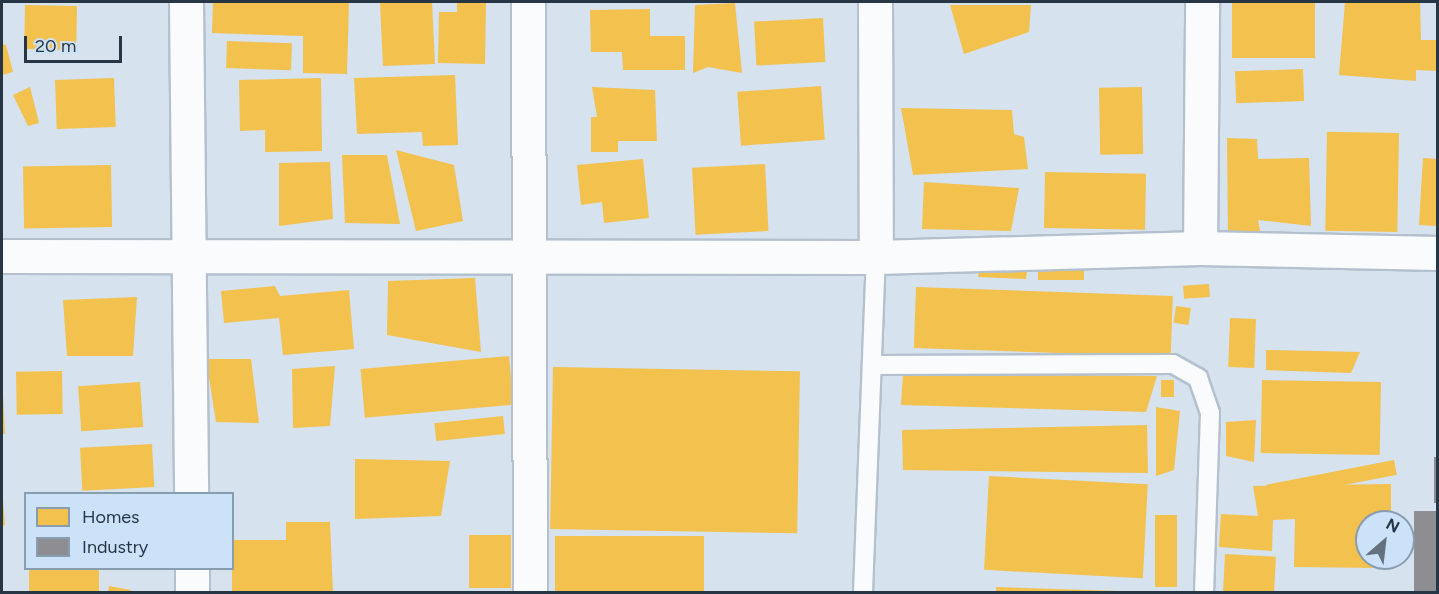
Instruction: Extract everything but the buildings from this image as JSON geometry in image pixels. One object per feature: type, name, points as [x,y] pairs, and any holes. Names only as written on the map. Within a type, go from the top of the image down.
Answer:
[{"type":"street","points":[[186,2],[191,492]]},
{"type":"street","points":[[528,2],[531,592]]},
{"type":"street","points":[[875,2],[876,257]]},
{"type":"street","points":[[1200,248],[1202,2]]},
{"type":"street","points":[[2,256],[529,254],[876,257],[1200,248],[1437,253]]},
{"type":"street","points":[[192,570],[192,592]]},
{"type":"lane","points":[[863,592],[876,257]]},
{"type":"lane","points":[[872,365],[1173,364],[1198,378],[1210,413],[1204,592]]}]
